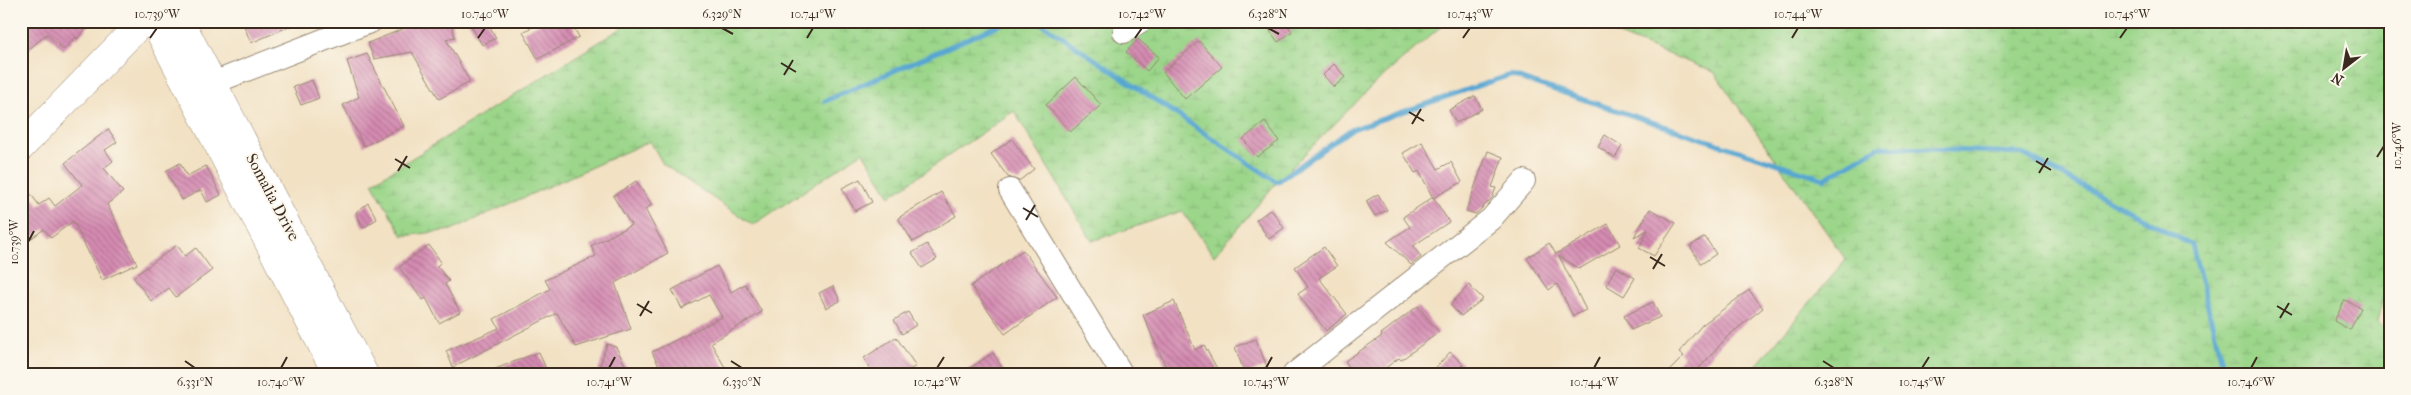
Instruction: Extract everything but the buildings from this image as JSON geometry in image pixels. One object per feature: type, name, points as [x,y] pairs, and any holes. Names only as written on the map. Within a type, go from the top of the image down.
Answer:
[{"type":"main road","points":[[21,147],[143,21]]},
{"type":"main road","name":"Somalia Drive","points":[[154,21],[337,374]]},
{"type":"main road","name":"Somalia Drive","points":[[180,21],[364,374]]},
{"type":"street","points":[[213,82],[372,21]]},
{"type":"street","points":[[1294,374],[1491,218],[1524,181]]},
{"type":"street","points":[[1010,190],[1122,374]]},
{"type":"green space","points":[[633,21],[1447,21],[1372,86],[1277,182],[1214,256],[1182,211],[1092,241],[1014,111],[890,196],[863,152],[753,225],[663,164],[650,141],[451,230],[403,236],[372,183]]},
{"type":"green space","points":[[1583,21],[2390,21],[2390,274],[2377,322],[2390,332],[2390,374],[1749,374],[1846,260],[1714,72]]},
{"type":"waterway","points":[[825,101],[1008,21]]},
{"type":"waterway","points":[[1038,21],[1277,182],[1350,130],[1510,75],[1824,179],[1879,147],[2021,153],[2192,245],[2225,374]]}]
